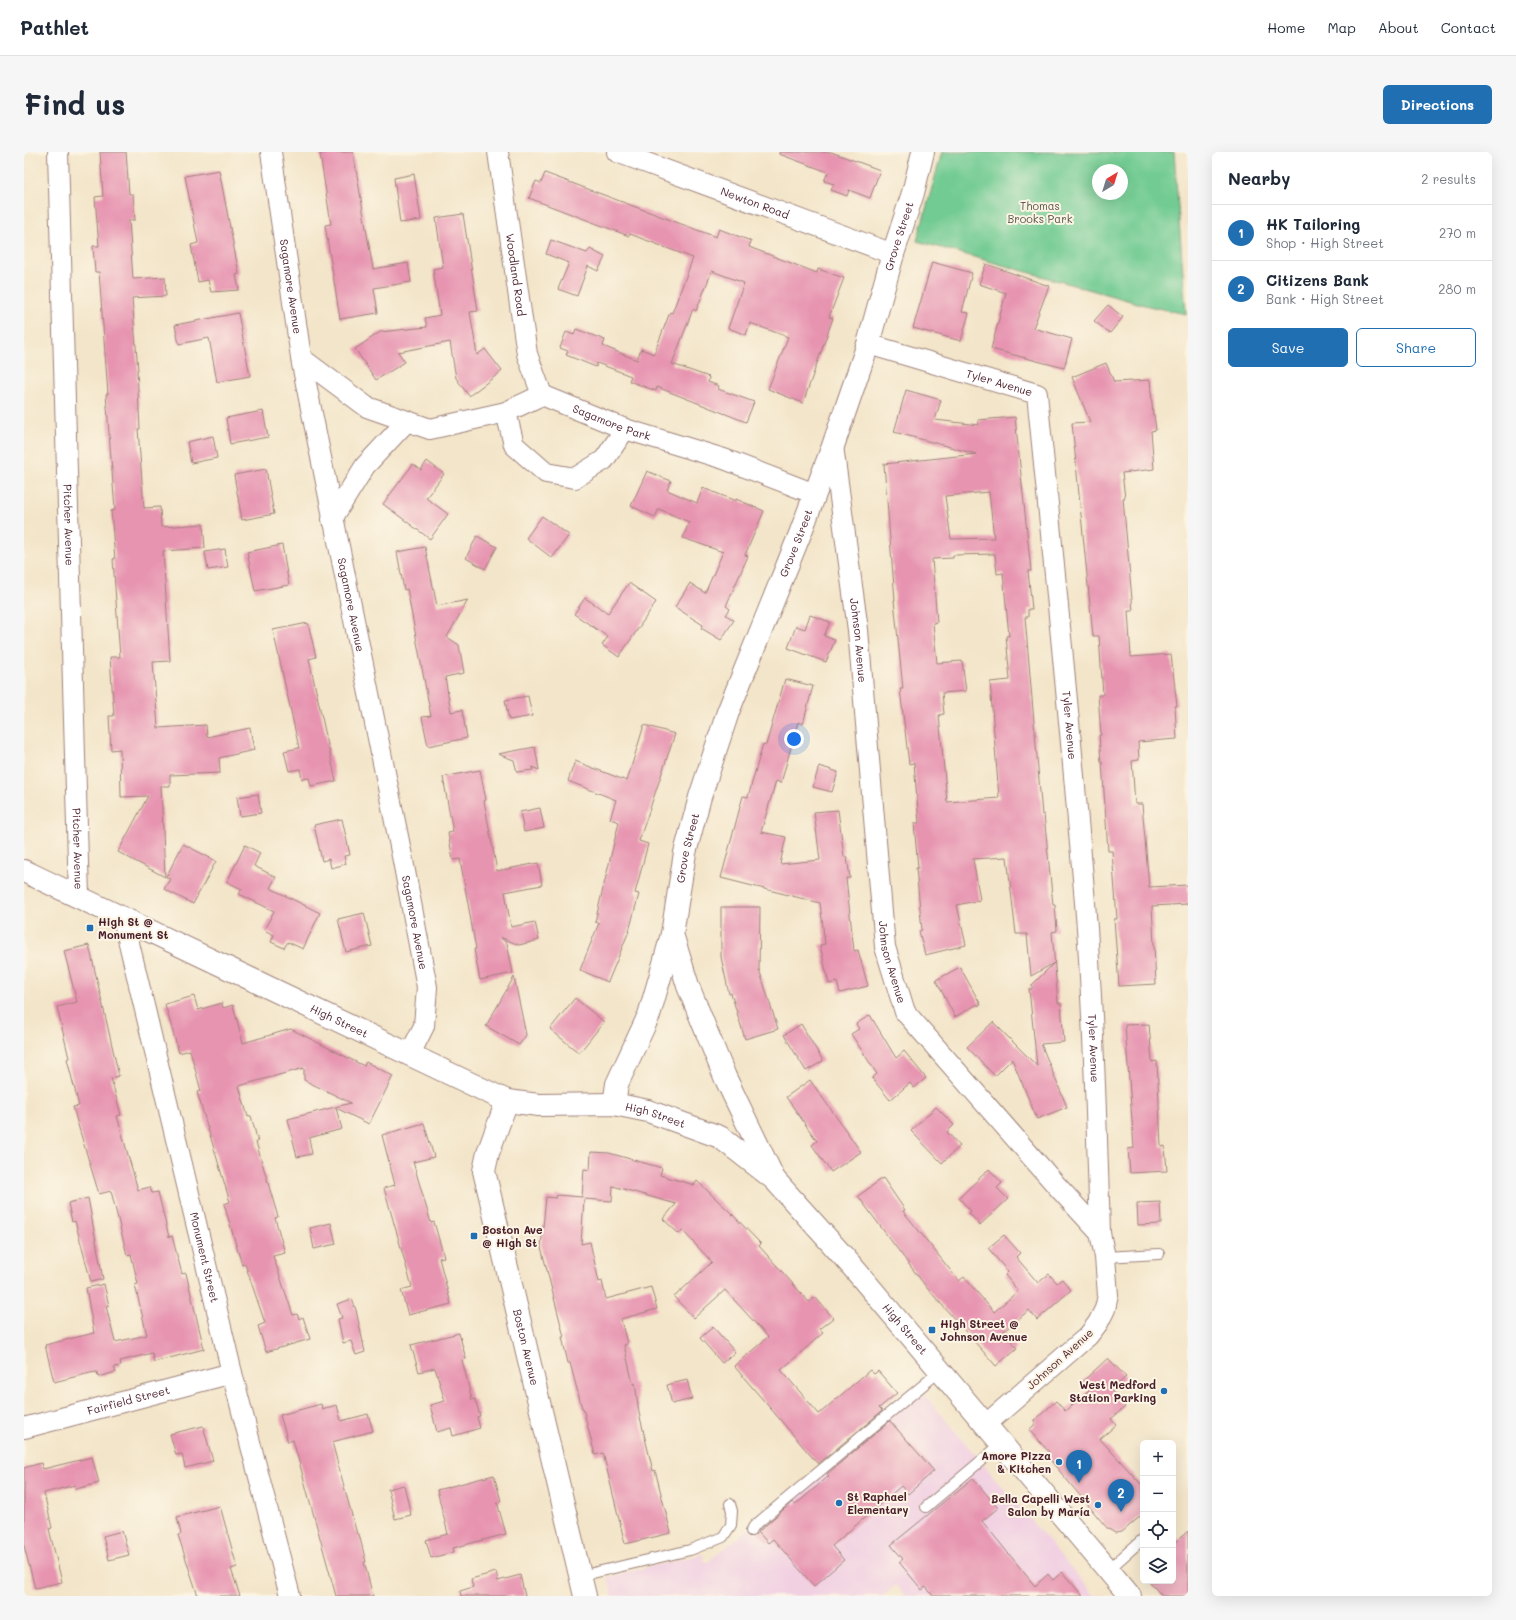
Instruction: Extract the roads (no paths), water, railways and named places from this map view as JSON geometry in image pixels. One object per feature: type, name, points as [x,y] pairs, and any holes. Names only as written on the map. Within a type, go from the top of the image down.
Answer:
[{"type":"main road","name":"Grove Street","points":[[614,1104],[617,1084],[648,1015],[672,934],[685,853],[700,796],[728,712],[833,446],[868,344],[924,152]]},
{"type":"main road","name":"High Street","points":[[24,871],[506,1101],[539,1106],[614,1104],[648,1111],[720,1137],[774,1179],[851,1265],[1130,1596]]},
{"type":"main road","name":"Grove Street","points":[[672,934],[688,986],[725,1077],[774,1179]]},
{"type":"main road","name":"Boston Avenue","points":[[506,1101],[488,1153],[484,1171],[583,1586]]},
{"type":"street","name":"Pitcher Avenue","points":[[58,152],[78,897]]},
{"type":"street","name":"Sagamore Avenue","points":[[271,152],[300,358],[403,861],[427,987],[424,1026],[410,1054]]},
{"type":"street","name":"Woodland Road","points":[[498,152],[527,354],[542,395]]},
{"type":"street","name":"Newton Road","points":[[617,152],[893,254]]},
{"type":"street","name":"Tyler Avenue","points":[[868,344],[1037,394],[1072,740],[1087,931],[1096,1108],[1100,1233]]},
{"type":"street","points":[[300,358],[368,407],[430,429],[506,412],[542,395]]},
{"type":"street","name":"Sagamore Park","points":[[542,395],[625,429],[724,459],[815,494]]},
{"type":"street","points":[[506,412],[514,445],[546,473],[575,478],[604,460],[625,429]]},
{"type":"street","points":[[332,519],[365,466],[407,421]]},
{"type":"street","name":"Johnson Avenue","points":[[833,446],[858,630],[885,947],[905,1012],[1100,1233],[1105,1257],[1108,1295],[1105,1309],[1098,1323],[1088,1336],[985,1425]]},
{"type":"street","name":"Monument Street","points":[[123,918],[232,1373],[290,1596]]},
{"type":"street","name":"Fairfield Street","points":[[24,1428],[232,1373]]},
{"type":"lane","points":[[1105,1257],[1159,1254]]},
{"type":"lane","points":[[751,1532],[754,1526],[940,1371]]},
{"type":"lane","points":[[926,1507],[1001,1444]]},
{"type":"lane","points":[[583,1586],[690,1550],[723,1537],[731,1525],[732,1511],[730,1504]]},
{"type":"lane","points":[[1108,1570],[1140,1542]]},
{"type":"place","name":"High St @ Monument St","points":[[90,928]]},
{"type":"place","name":"Boston Ave @ High St","points":[[474,1236]]},
{"type":"place","name":"High Street @ Johnson Avenue","points":[[932,1330]]},
{"type":"place","name":"West Medford Station Parking","points":[[1164,1391]]},
{"type":"place","name":"Amore Pizza & Kitchen","points":[[1059,1462]]},
{"type":"place","name":"HK Tailoring","points":[[1079,1483]]},
{"type":"place","name":"St Raphael Elementary","points":[[839,1503]]},
{"type":"place","name":"Bella Capelli West Salon by María","points":[[1098,1505]]},
{"type":"place","name":"Citizens Bank","points":[[1121,1512]]},
{"type":"park label","name":"Thomas Brooks Park","points":[[1040,212]]}]
